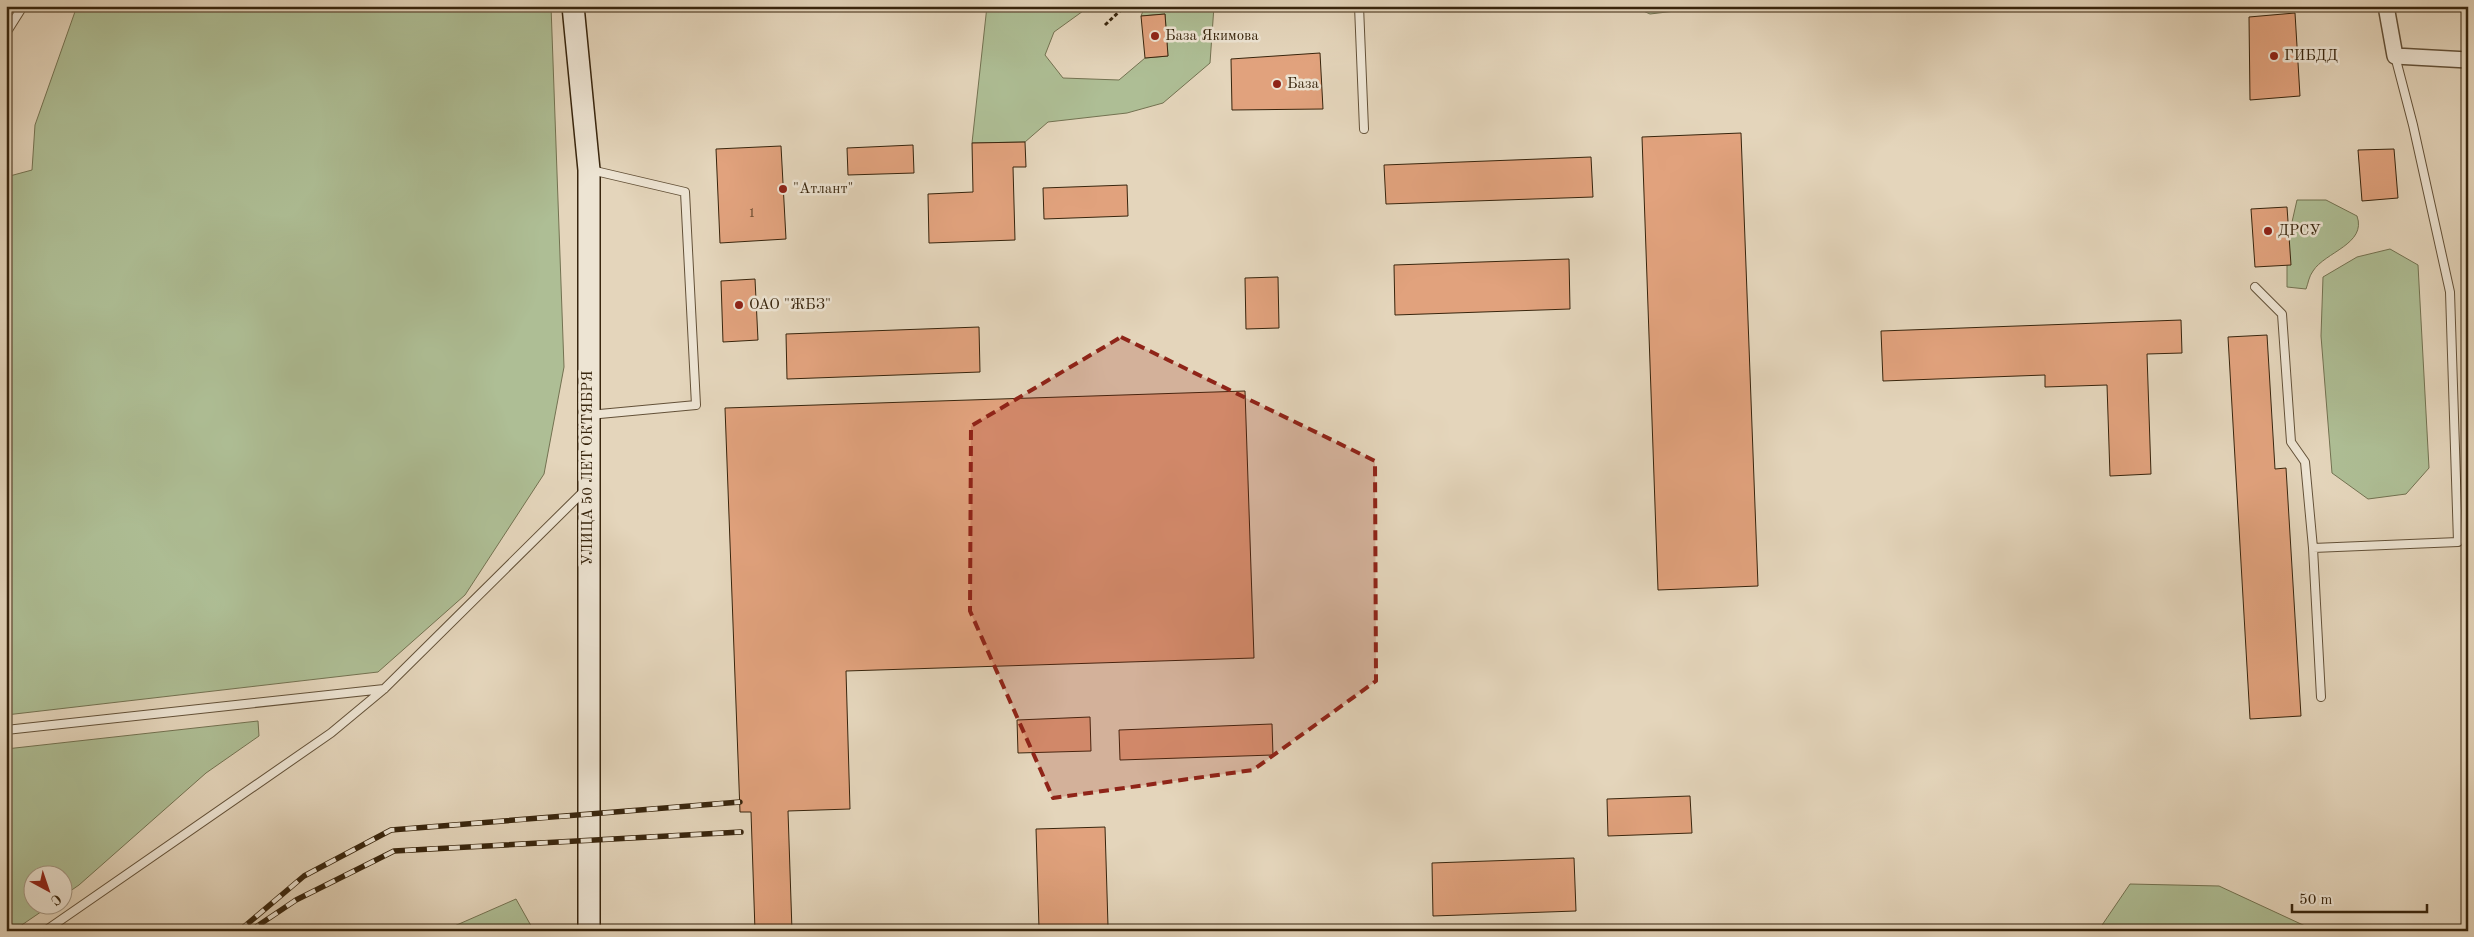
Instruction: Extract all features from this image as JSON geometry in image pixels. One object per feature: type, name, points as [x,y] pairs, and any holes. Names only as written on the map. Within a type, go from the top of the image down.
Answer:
[{"type":"main road","name":"УЛИЦА 50 ЛЕТ ОКТЯБРЯ","points":[[572,6],[589,170],[587,415],[589,931]]},
{"type":"street","points":[[2386,6],[2395,56],[2468,60]]},
{"type":"lane","points":[[6,34],[23,6]]},
{"type":"lane","points":[[1359,6],[1364,129]]},
{"type":"lane","points":[[2313,548],[2458,542],[2450,292],[2413,125],[2395,56]]},
{"type":"lane","points":[[587,415],[696,405],[684,192],[589,170]]},
{"type":"lane","points":[[2255,286],[2282,314],[2291,442],[2305,462],[2313,548],[2321,697]]},
{"type":"lane","points":[[45,931],[331,733],[384,689],[588,488]]},
{"type":"lane","points":[[6,730],[384,689]]},
{"type":"path","points":[[1105,24],[1126,6]]},
{"type":"highlighted area","points":[[1121,337],[1375,461],[1376,681],[1253,770],[1053,798],[970,611],[971,426]]},
{"type":"green space","points":[[77,6],[551,6],[564,367],[544,474],[465,595],[378,672],[6,715],[6,177],[32,170],[35,125]]},
{"type":"green space","points":[[987,6],[1090,6],[1054,32],[1045,55],[1063,78],[1119,80],[1145,58],[1168,56],[1165,14],[1141,16],[1145,6],[1214,6],[1210,63],[1163,103],[1127,113],[1048,122],[1025,142],[972,143]]},
{"type":"green space","points":[[1632,6],[1717,6],[1650,14]]},
{"type":"green space","points":[[2297,200],[2326,200],[2357,216],[2358,226],[2356,234],[2351,241],[2319,264],[2313,271],[2306,289],[2287,287],[2287,244]]},
{"type":"green space","points":[[2390,249],[2418,265],[2429,468],[2406,494],[2368,499],[2332,473],[2321,336],[2323,277],[2357,257]]},
{"type":"green space","points":[[258,721],[259,736],[206,773],[72,890],[72,864],[22,864],[22,914],[38,914],[13,931],[6,931],[6,749]]},
{"type":"green space","points":[[2130,884],[2219,886],[2316,931],[2098,931]]},
{"type":"green space","points":[[516,899],[534,931],[443,931]]},
{"type":"building","name":"ГИБДД","points":[[2295,13],[2300,96],[2250,100],[2249,17]]},
{"type":"building","name":"База Якимова","points":[[1165,14],[1168,56],[1145,58],[1141,16]]},
{"type":"building","name":"База","points":[[1320,53],[1323,109],[1232,110],[1231,59]]},
{"type":"building","points":[[1741,133],[1758,586],[1658,590],[1642,137]]},
{"type":"building","points":[[1025,142],[1026,167],[1013,167],[1015,240],[929,243],[928,194],[973,192],[972,143]]},
{"type":"building","points":[[913,145],[914,173],[848,175],[847,148]]},
{"type":"building","points":[[781,146],[786,239],[720,243],[716,149]]},
{"type":"building","points":[[2394,149],[2398,198],[2362,201],[2358,150]]},
{"type":"building","points":[[1591,157],[1593,197],[1386,204],[1384,165]]},
{"type":"building","points":[[1127,185],[1128,216],[1044,219],[1043,188]]},
{"type":"building","points":[[2287,207],[2291,265],[2255,267],[2251,209]]},
{"type":"building","points":[[1569,259],[1570,309],[1395,315],[1394,265]]},
{"type":"building","points":[[1278,277],[1279,328],[1246,329],[1245,278]]},
{"type":"building","points":[[755,279],[758,340],[723,342],[721,281]]},
{"type":"building","points":[[2181,320],[2182,353],[2147,354],[2151,474],[2110,476],[2107,385],[2045,387],[2045,375],[1883,381],[1881,331]]},
{"type":"building","points":[[979,327],[980,372],[787,379],[786,334]]},
{"type":"building","points":[[2267,335],[2275,469],[2286,468],[2301,716],[2250,719],[2228,337]]},
{"type":"building","points":[[1245,391],[1254,658],[846,671],[850,809],[788,811],[792,931],[755,931],[751,812],[740,812],[725,408]]},
{"type":"building","points":[[1090,717],[1091,751],[1018,753],[1017,720]]},
{"type":"building","points":[[1272,724],[1273,755],[1120,760],[1119,730]]},
{"type":"building","points":[[1690,796],[1692,833],[1608,836],[1607,799]]},
{"type":"building","points":[[1105,827],[1108,926],[1039,928],[1036,829]]},
{"type":"building","points":[[1574,858],[1576,911],[1433,916],[1432,863]]},
{"type":"railway","points":[[239,931],[304,876],[391,830],[740,802]]},
{"type":"railway","points":[[250,931],[296,900],[394,851],[741,832]]},
{"type":"place","name":"База Якимова","points":[[1155,36]]},
{"type":"place","name":"ГИБДД","points":[[2274,56]]},
{"type":"place","name":"База","points":[[1277,84]]},
{"type":"place","name":"\"Атлант\"","points":[[783,189]]},
{"type":"place","name":"ДРСУ","points":[[2268,231]]},
{"type":"place","name":"ОАО \"ЖБЗ\"","points":[[739,305]]}]
